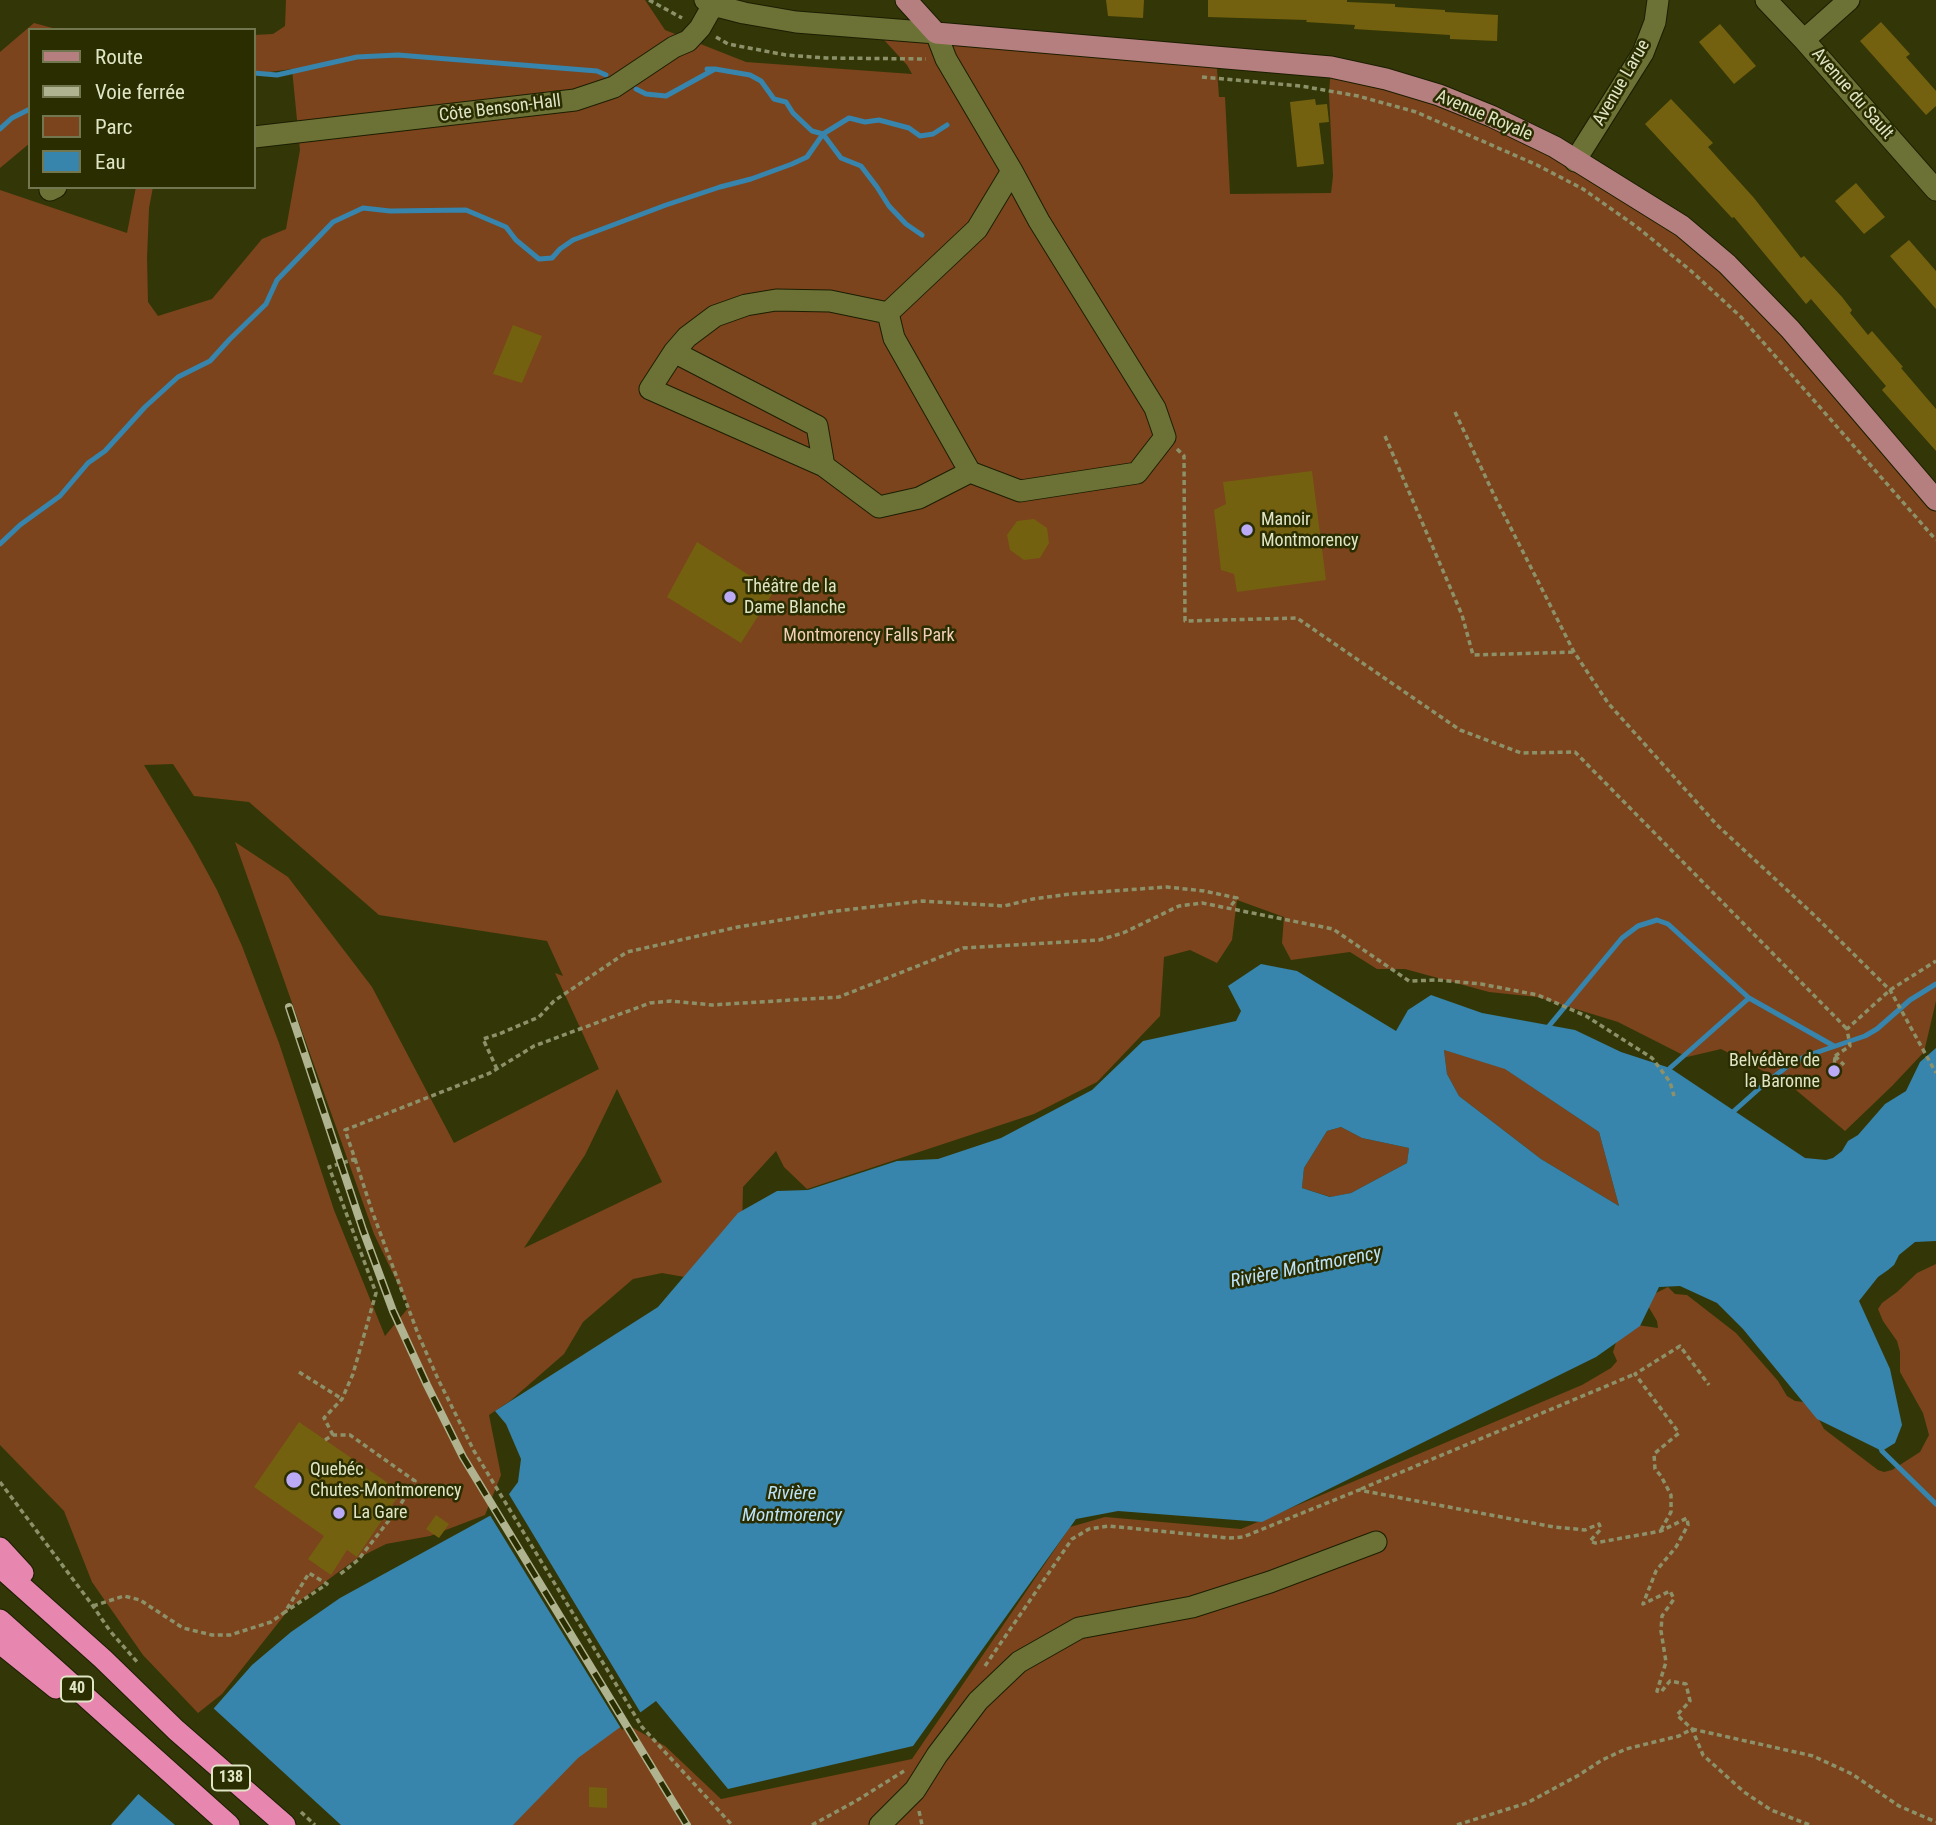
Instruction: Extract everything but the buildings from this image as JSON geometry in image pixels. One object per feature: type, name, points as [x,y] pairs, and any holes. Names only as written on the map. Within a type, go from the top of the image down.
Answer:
[{"type":"highway","points":[[0,1548],[103,1659]]},
{"type":"highway","name":"40","points":[[0,1567],[103,1659]]},
{"type":"highway","name":"40","points":[[0,1620],[154,1758]]},
{"type":"highway","points":[[0,1643],[93,1717],[154,1758]]},
{"type":"highway","name":"138","points":[[103,1659],[176,1730],[285,1825]]},
{"type":"highway","name":"138","points":[[154,1758],[229,1825]]},
{"type":"main road","points":[[906,0],[936,33]]},
{"type":"main road","name":"Avenue Royale","points":[[936,33],[1331,67],[1386,79],[1452,100],[1491,116],[1555,148],[1682,226],[1727,264],[1790,329],[1936,500]]},
{"type":"street","name":"Avenue Larue","points":[[1575,161],[1643,53],[1655,22],[1658,0]]},
{"type":"street","name":"Avenue du Sault","points":[[1766,0],[1935,188]]},
{"type":"street","points":[[1804,40],[1849,0]]},
{"type":"street","name":"Côte Benson-Hall","points":[[256,137],[575,100],[614,87],[674,47],[688,41],[700,28],[709,3]]},
{"type":"street","points":[[709,3],[744,13],[796,22],[936,33],[946,59],[1039,221],[1155,408],[1165,438],[1137,473],[1020,491],[970,472],[894,338],[888,313]]},
{"type":"street","points":[[888,313],[978,229],[1012,172]]},
{"type":"street","points":[[888,313],[830,301],[776,300],[747,305],[715,316],[687,337],[650,389],[824,466],[879,506],[919,498],[970,472]]},
{"type":"street","points":[[674,352],[817,426],[824,466]]},
{"type":"street","points":[[880,1825],[915,1790],[937,1755],[978,1701],[1019,1662],[1079,1628],[1192,1607],[1270,1583],[1376,1542]]},
{"type":"path","points":[[649,0],[728,44],[786,55],[900,60],[946,59]]},
{"type":"path","points":[[1193,76],[1301,86],[1358,96],[1416,112],[1537,165],[1583,189],[1637,226],[1741,317],[1936,540]]},
{"type":"path","points":[[1455,412],[1574,652],[1608,703],[1717,825],[1890,990],[1936,1073]]},
{"type":"path","points":[[1385,436],[1462,615],[1474,655],[1574,652]]},
{"type":"path","points":[[1165,438],[1184,456],[1185,621],[1297,618],[1460,730],[1521,753],[1575,752],[1847,1029],[1850,1046],[1835,1056]]},
{"type":"path","points":[[497,1069],[483,1039],[539,1017],[554,1001],[626,952],[726,930],[836,911],[922,901],[1004,906],[1070,894],[1167,887],[1237,898],[1229,908]]},
{"type":"path","points":[[732,1825],[642,1727],[480,1460],[438,1380],[418,1334],[345,1130],[497,1069],[534,1046],[650,1003],[671,1001],[712,1005],[839,997],[963,948],[1099,940],[1123,933],[1179,906],[1202,903],[1333,929],[1409,981],[1437,980],[1481,984],[1538,995],[1586,1016],[1652,1058],[1670,1082],[1674,1096]]},
{"type":"path","points":[[1847,1029],[1890,990],[1936,961]]},
{"type":"path","points":[[1835,1056],[1844,1065]]},
{"type":"path","points":[[1834,1071],[1835,1056]]},
{"type":"path","points":[[333,1435],[324,1418],[342,1399],[353,1374],[376,1293],[329,1167],[355,1159]]},
{"type":"path","points":[[981,1672],[1072,1539],[1089,1529],[1109,1526],[1229,1538],[1243,1537],[1635,1374],[1680,1346],[1709,1385]]},
{"type":"path","points":[[299,1372],[342,1399]]},
{"type":"path","points":[[1635,1374],[1679,1433],[1654,1454],[1655,1469],[1671,1495],[1671,1511],[1661,1531]]},
{"type":"path","points":[[325,1440],[333,1435],[350,1434],[415,1481],[359,1560],[339,1575]]},
{"type":"path","points":[[0,1482],[110,1632],[139,1665]]},
{"type":"path","points":[[1359,1489],[1554,1527],[1585,1530],[1599,1524],[1601,1529],[1590,1541],[1595,1543],[1661,1531],[1687,1518],[1688,1525],[1676,1547],[1656,1571],[1643,1604],[1670,1591],[1674,1600],[1662,1616],[1661,1631],[1666,1662],[1657,1691],[1661,1692],[1670,1681],[1686,1684],[1690,1701],[1677,1715],[1692,1729],[1703,1755],[1744,1792],[1771,1810],[1810,1825]]},
{"type":"path","points":[[93,1606],[124,1596],[140,1600],[183,1628],[212,1635],[230,1635],[271,1622],[327,1584],[309,1573],[285,1612]]},
{"type":"path","points":[[1457,1825],[1527,1803],[1626,1749],[1679,1736],[1692,1729],[1813,1756],[1852,1774],[1899,1806],[1936,1822]]},
{"type":"path","points":[[812,1825],[910,1768]]},
{"type":"green space","name":"Montmorency Falls Park","points":[[286,0],[645,0],[665,30],[746,62],[912,74],[874,29],[1216,56],[1219,97],[1225,97],[1230,194],[1331,193],[1331,67],[1439,95],[1682,226],[1936,500],[1936,1001],[1924,1052],[1845,1131],[1790,1085],[1721,1049],[1687,1057],[1618,1022],[1537,997],[1489,992],[1405,969],[1377,969],[1350,952],[1291,960],[1282,943],[1284,917],[1237,900],[1232,940],[1217,963],[1190,950],[1164,957],[1160,1016],[1097,1082],[1034,1114],[807,1189],[784,1167],[776,1151],[743,1187],[742,1231],[696,1279],[662,1273],[633,1279],[583,1322],[564,1354],[510,1401],[489,1415],[501,1475],[485,1515],[430,1536],[386,1544],[356,1559],[290,1608],[222,1694],[198,1713],[143,1655],[92,1582],[64,1511],[0,1445],[0,190],[127,233],[136,189],[153,189],[149,208],[148,302],[158,316],[212,299],[262,239],[286,229],[300,150],[292,69],[256,74],[256,35],[273,34],[285,26]],"holes":[[[173,764],[194,796],[249,802],[379,915],[547,941],[563,976],[555,973],[599,1069],[454,1143],[372,987],[288,877],[235,842],[374,1234],[409,1307],[385,1336],[334,1210],[279,1043],[242,946],[217,890],[144,765]],[[617,1089],[662,1182],[524,1248],[585,1155]]]},
{"type":"green space","points":[[34,23],[53,28],[28,28]]},
{"type":"green space","points":[[28,28],[28,145],[0,168],[0,52]]},
{"type":"green space","points":[[1444,1050],[1504,1068],[1599,1132],[1619,1206],[1541,1159],[1459,1096],[1447,1074]]},
{"type":"green space","points":[[1341,1127],[1362,1138],[1409,1148],[1407,1163],[1351,1193],[1331,1197],[1302,1188],[1304,1168],[1327,1131]]},
{"type":"green space","points":[[1936,1264],[1936,1825],[495,1825],[605,1712],[665,1746],[721,1799],[912,1759],[1070,1527],[1105,1517],[1241,1529],[1582,1385],[1611,1368],[1617,1361],[1613,1352],[1621,1326],[1630,1324],[1658,1328],[1657,1321],[1645,1301],[1651,1292],[1656,1293],[1668,1287],[1675,1294],[1687,1295],[1736,1333],[1778,1381],[1787,1396],[1803,1402],[1817,1416],[1824,1429],[1878,1470],[1892,1470],[1920,1452],[1929,1435],[1923,1413],[1900,1372],[1897,1341],[1878,1309],[1917,1273]]},
{"type":"water","name":"Rivière Montmorency","points":[[1261,964],[1297,971],[1396,1031],[1408,1010],[1431,995],[1482,1013],[1575,1030],[1621,1052],[1670,1068],[1805,1158],[1826,1160],[1842,1151],[1848,1141],[1858,1135],[1885,1104],[1906,1091],[1920,1062],[1936,1048],[1936,1241],[1915,1242],[1899,1255],[1894,1265],[1878,1277],[1859,1301],[1890,1369],[1902,1425],[1895,1443],[1882,1451],[1817,1419],[1743,1329],[1717,1303],[1680,1286],[1659,1287],[1640,1326],[1596,1357],[1262,1522],[1118,1511],[1076,1519],[913,1746],[728,1789],[656,1701],[578,1758],[513,1825],[111,1825],[252,1665],[291,1632],[340,1598],[495,1513],[518,1482],[521,1459],[506,1424],[495,1411],[658,1307],[738,1213],[777,1191],[808,1190],[897,1161],[938,1159],[1001,1138],[1092,1090],[1143,1041],[1236,1021],[1241,1011],[1228,986]],"holes":[[[1444,1050],[1505,1069],[1599,1132],[1619,1206],[1541,1159],[1459,1096],[1447,1074]],[[1341,1127],[1362,1138],[1409,1148],[1407,1163],[1351,1193],[1330,1197],[1302,1188],[1304,1168],[1327,1131]]]},
{"type":"pier","points":[[507,1491],[642,1715],[622,1730],[488,1512]]},
{"type":"pier","points":[[211,1706],[341,1825],[175,1825],[136,1792]]},
{"type":"waterway","points":[[256,73],[277,75],[357,57],[398,55],[597,71],[606,75]]},
{"type":"waterway","points":[[636,89],[646,94],[666,96],[715,69],[707,69]]},
{"type":"waterway","points":[[715,69],[750,75],[761,81],[774,99],[786,102],[793,113],[812,131],[823,134],[841,158],[861,166],[889,206],[906,224],[922,235]]},
{"type":"waterway","points":[[0,129],[12,118],[28,110]]},
{"type":"waterway","points":[[0,544],[20,525],[60,496],[88,463],[105,451],[145,407],[178,377],[210,361],[266,304],[277,280],[333,222],[363,208],[390,211],[466,210],[506,227],[516,240],[539,259],[552,258],[573,240],[807,157],[823,134],[849,118],[865,122],[879,120],[909,128],[920,136],[933,134],[947,125]]},
{"type":"waterway","points":[[1549,1026],[1622,938],[1638,926],[1657,920],[1668,924],[1749,998]]},
{"type":"waterway","points":[[1734,1111],[1789,1065],[1806,1056],[1865,1036],[1910,1000],[1936,984]]},
{"type":"waterway","points":[[1670,1068],[1749,998],[1834,1046]]},
{"type":"waterway","points":[[1880,1446],[1936,1504]]},
{"type":"railway","points":[[289,1007],[363,1230],[393,1311],[427,1385],[463,1457],[687,1825]]},
{"type":"place","name":"Manoir Montmorency","points":[[1247,530]]},
{"type":"place","name":"Théâtre de la Dame Blanche","points":[[730,597]]},
{"type":"place","name":"Belvédère de la Baronne","points":[[1834,1071]]},
{"type":"place","name":"Quebéc Chutes-Montmorency","points":[[294,1480]]},
{"type":"place","name":"La Gare","points":[[339,1513]]}]
